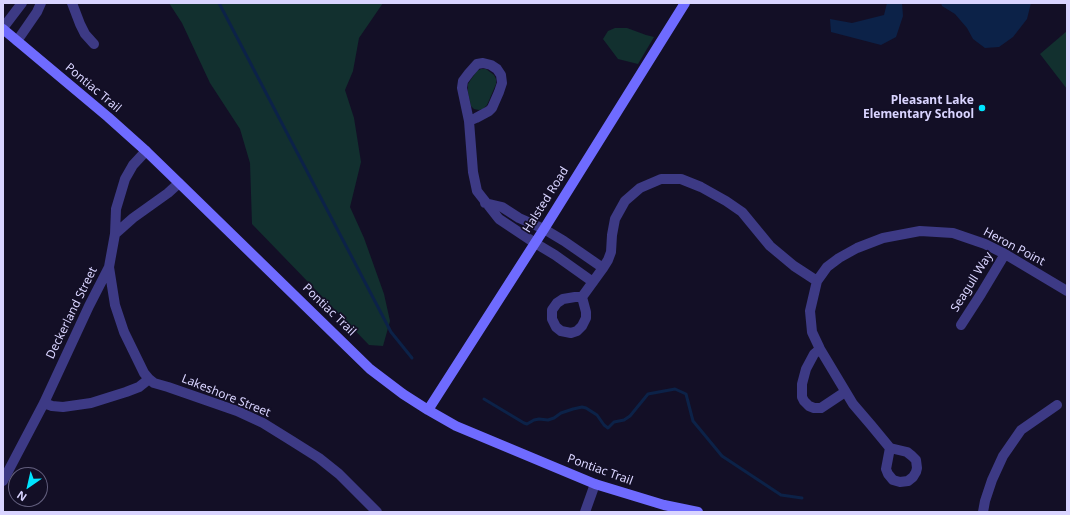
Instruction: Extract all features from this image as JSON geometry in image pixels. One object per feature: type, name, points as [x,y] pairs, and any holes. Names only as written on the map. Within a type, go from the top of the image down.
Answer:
[{"type":"main road","name":"Halsted Road","points":[[428,410],[544,229],[685,3]]},
{"type":"main road","name":"Pontiac Trail","points":[[3,28],[146,151],[370,369],[403,394],[456,426],[596,484],[664,505],[698,512]]},
{"type":"street","points":[[3,28],[22,3]]},
{"type":"street","points":[[17,41],[37,12],[41,3]]},
{"type":"street","points":[[72,3],[85,34],[94,44]]},
{"type":"street","points":[[469,121],[489,111],[492,108],[499,92],[502,83],[501,75],[497,69],[491,65],[483,63],[477,64],[463,81],[462,88],[469,121],[473,172],[477,191],[499,219],[555,255],[592,282]]},
{"type":"street","name":"Deckerland Street","points":[[3,481],[44,403],[89,306],[109,267],[115,234],[116,208],[125,179],[133,164],[146,151]]},
{"type":"street","points":[[582,297],[608,260],[611,252],[615,219],[625,201],[640,188],[661,179],[681,179],[700,187],[726,201],[742,212],[770,246],[794,266],[816,281],[810,311],[812,332],[820,349],[853,404],[890,448]]},
{"type":"street","points":[[115,234],[133,218],[168,193],[179,183]]},
{"type":"street","points":[[485,203],[502,207],[519,218],[544,229],[603,268]]},
{"type":"street","name":"Heron Point","points":[[816,281],[827,268],[839,258],[856,248],[883,238],[920,231],[953,233],[985,244],[1005,254],[1067,291]]},
{"type":"street","name":"Seagull Way","points":[[962,325],[1005,254]]},
{"type":"street","points":[[44,403],[52,406],[63,407],[91,403],[139,387],[149,379],[124,332],[115,305],[109,267]]},
{"type":"street","points":[[820,349],[814,354],[806,368],[802,384],[802,397],[804,402],[814,408],[821,408],[845,392]]},
{"type":"street","name":"Lakeshore Street","points":[[149,379],[154,383],[168,386],[237,411],[263,423],[319,458],[339,474],[377,512]]},
{"type":"street","points":[[983,512],[992,480],[1003,456],[1021,430],[1056,405]]},
{"type":"street","points":[[584,512],[596,484]]},
{"type":"green space","points":[[169,3],[383,3],[359,38],[353,71],[345,90],[354,118],[361,162],[350,207],[364,238],[384,294],[390,321],[383,346],[369,345],[252,224],[250,163],[240,129],[210,83],[182,23]]},
{"type":"green space","points":[[615,28],[627,28],[654,37],[638,64],[618,59],[603,39],[608,31]]},
{"type":"green space","points":[[1067,31],[1067,89],[1040,54]]},
{"type":"green space","points":[[486,69],[494,75],[496,84],[487,105],[483,109],[479,110],[474,109],[471,106],[468,84],[477,71]]},
{"type":"water","points":[[887,3],[902,3],[903,16],[896,37],[881,45],[831,32],[830,19],[852,23],[884,15]]},
{"type":"water","points":[[941,3],[1031,3],[1027,19],[1013,37],[999,47],[985,48],[973,39],[967,28],[955,14],[942,6]]},
{"type":"waterway","points":[[219,3],[391,332],[412,358]]},
{"type":"waterway","points":[[484,399],[527,424],[539,419],[548,420],[561,413],[582,407],[597,415],[608,428],[614,422],[624,420],[630,416],[648,394],[675,389],[686,394],[693,421],[722,456],[781,495],[802,498]]},
{"type":"place","name":"Pleasant Lake Elementary School","points":[[982,108]]}]
